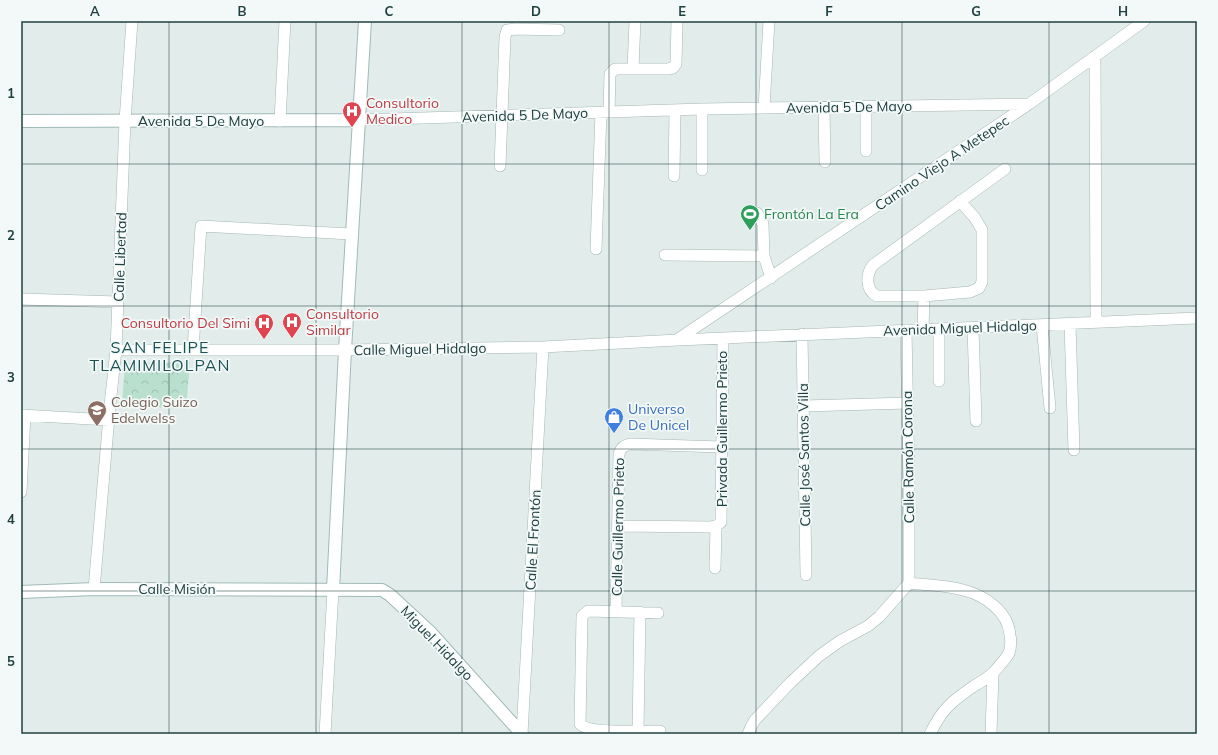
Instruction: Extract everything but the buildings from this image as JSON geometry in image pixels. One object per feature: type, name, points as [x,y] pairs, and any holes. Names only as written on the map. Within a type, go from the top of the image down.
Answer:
[{"type":"main road","points":[[333,590],[351,234],[365,21]]},
{"type":"main road","name":"Avenida 5 De Mayo","points":[[21,121],[358,120]]},
{"type":"main road","name":"Calle Misión","points":[[21,592],[94,589],[333,590]]},
{"type":"main road","name":"Miguel Hidalgo","points":[[333,590],[382,590],[386,592],[431,633],[522,734]]},
{"type":"street","name":"Calle Libertad","points":[[94,589],[116,350],[132,21]]},
{"type":"street","points":[[280,121],[285,21]]},
{"type":"street","points":[[633,69],[635,21]]},
{"type":"street","points":[[596,249],[605,112],[611,72],[615,69],[673,68],[676,64],[677,21]]},
{"type":"street","points":[[764,108],[769,21]]},
{"type":"street","name":"Camino Viejo A Metepec","points":[[678,340],[1029,104],[1144,21]]},
{"type":"street","points":[[500,166],[505,37],[508,30],[559,30]]},
{"type":"street","points":[[1095,56],[1096,322]]},
{"type":"street","name":"Avenida 5 De Mayo","points":[[358,120],[702,109],[1029,104]]},
{"type":"street","points":[[866,106],[866,151]]},
{"type":"street","points":[[824,108],[825,162]]},
{"type":"street","points":[[702,109],[702,170]]},
{"type":"street","points":[[674,176],[675,110]]},
{"type":"street","points":[[960,200],[975,218],[982,230],[980,286],[970,292],[924,296],[877,296],[871,292],[869,288],[869,270],[878,260],[960,200],[1005,169]]},
{"type":"street","points":[[757,213],[764,228],[764,256],[771,278]]},
{"type":"street","points":[[193,350],[201,226],[351,234]]},
{"type":"street","points":[[665,255],[764,256]]},
{"type":"street","points":[[923,330],[924,296]]},
{"type":"street","points":[[21,299],[118,302]]},
{"type":"street","name":"Avenida Miguel Hidalgo","points":[[723,338],[1197,318]]},
{"type":"street","points":[[1070,324],[1074,450]]},
{"type":"street","points":[[1042,325],[1050,408]]},
{"type":"street","points":[[973,328],[976,421]]},
{"type":"street","name":"Calle Ramón Corona","points":[[906,330],[909,583]]},
{"type":"street","points":[[939,330],[939,381]]},
{"type":"street","name":"Calle José Santos Villa","points":[[802,334],[806,575]]},
{"type":"street","name":"Calle Miguel Hidalgo","points":[[116,350],[345,350],[544,347],[723,338]]},
{"type":"street","name":"Privada Guillermo Prieto","points":[[715,568],[719,523],[722,446],[723,338]]},
{"type":"street","name":"Calle El Frontón","points":[[522,734],[544,347]]},
{"type":"street","points":[[802,406],[908,403]]},
{"type":"street","points":[[21,492],[23,415],[110,420]]},
{"type":"street","name":"Calle Guillermo Prieto","points":[[616,611],[620,450],[624,446],[630,444],[722,446]]},
{"type":"street","points":[[618,526],[719,523]]},
{"type":"street","points":[[748,734],[755,720],[790,683],[831,646],[868,626],[879,617],[909,583],[962,590],[979,596],[992,603],[1001,612],[1010,628],[1011,641],[1009,652],[993,673],[953,700],[935,723],[930,734]]},
{"type":"street","points":[[324,734],[333,590]]},
{"type":"street","points":[[658,613],[588,611],[582,616],[580,724],[582,728],[596,730],[660,731]]},
{"type":"street","points":[[638,730],[640,612]]},
{"type":"street","points":[[991,734],[993,673]]},
{"type":"green space","points":[[190,362],[186,409],[122,405],[125,363]]},
{"type":"place","name":"Consultorio Medico","points":[[352,128]]},
{"type":"place","name":"Frontón La Era","points":[[750,231]]},
{"type":"place","name":"Consultorio Similar","points":[[292,339]]},
{"type":"place","name":"Consultorio Del Simi","points":[[264,340]]},
{"type":"place","name":"Colegio Suizo Edelwelss","points":[[97,427]]},
{"type":"place","name":"Universo De Unicel","points":[[614,434]]},
{"type":"district","name":"SAN FELIPE TLAMIMILOLPAN","points":[[160,356]]}]
